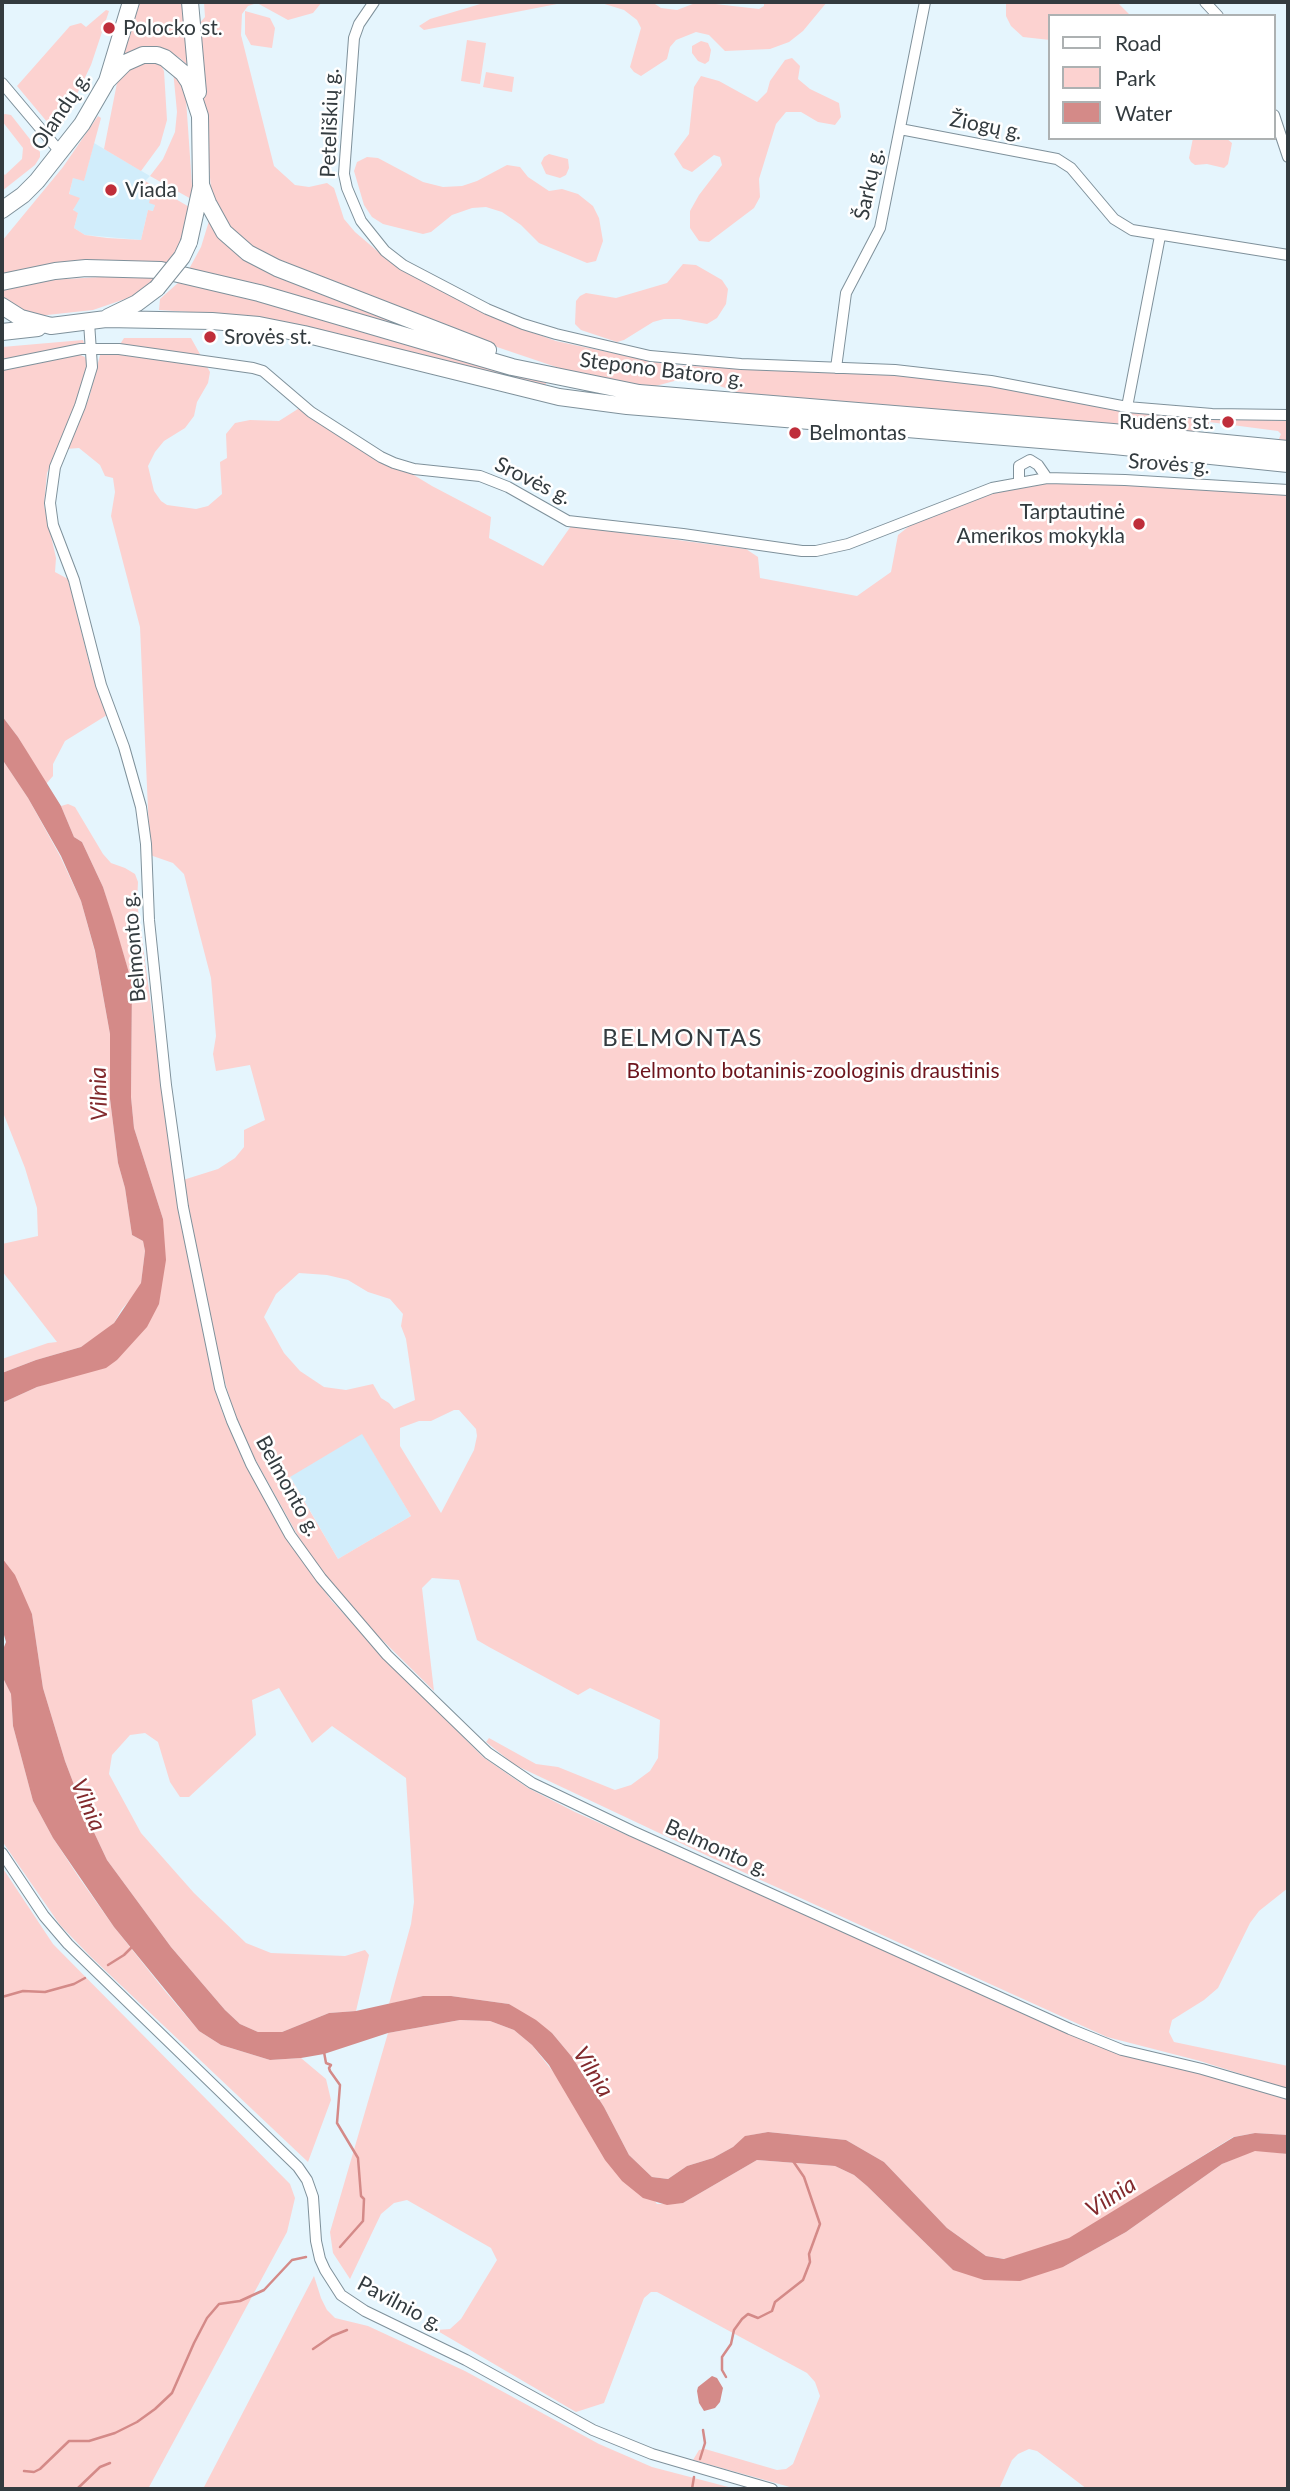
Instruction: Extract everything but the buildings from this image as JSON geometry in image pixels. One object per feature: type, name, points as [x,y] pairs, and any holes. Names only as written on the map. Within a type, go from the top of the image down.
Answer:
[{"type":"main road","name":"Olandų g.","points":[[23,195],[61,153],[107,81],[131,2]]},
{"type":"main road","points":[[2,332],[106,318],[137,303],[157,288],[183,257],[190,242],[201,186],[200,116],[190,2]]},
{"type":"main road","points":[[107,81],[118,68],[135,58],[150,55],[165,58],[183,73],[189,82],[200,116]]},
{"type":"main road","points":[[201,186],[208,204],[225,232],[236,244],[260,260],[556,377]]},
{"type":"main road","points":[[2,210],[23,195]]},
{"type":"main road","points":[[2,225],[23,195]]},
{"type":"main road","name":"Stepono Batoro g.","points":[[2,282],[86,268],[161,270],[259,293],[512,367],[639,393],[1288,449]]},
{"type":"main road","points":[[4,308],[21,318],[51,326]]},
{"type":"main road","name":"Stepono Batoro g.","points":[[106,318],[200,320],[259,325],[559,397],[627,406],[1114,446],[1288,464]]},
{"type":"street","name":"Peteliškių g.","points":[[374,2],[359,24],[351,60],[344,174],[352,203],[361,221],[385,251],[403,265],[487,309],[523,324]]},
{"type":"street","name":"Šarkų g.","points":[[836,368],[846,293],[880,228],[925,2]]},
{"type":"street","points":[[4,90],[61,153]]},
{"type":"street","points":[[1276,121],[1288,157]]},
{"type":"street","name":"Žiogų g.","points":[[900,130],[1057,159],[1071,168],[1114,219],[1132,230],[1288,255]]},
{"type":"street","points":[[1127,407],[1160,236]]},
{"type":"street","name":"Belmonto g.","points":[[89,322],[92,367],[90,381],[55,467],[50,503],[54,525],[74,580],[101,685],[124,747],[141,807],[146,844],[148,909],[166,1085],[183,1207],[214,1362],[232,1421],[251,1464],[290,1535],[321,1578],[387,1655],[488,1753],[531,1783],[1070,2029],[1122,2050],[1214,2072],[1288,2094]]},
{"type":"street","name":"Stepono Batoro g.","points":[[523,324],[650,356],[741,364],[895,370],[991,381],[1127,407],[1212,414],[1288,415]]},
{"type":"street","name":"Srovės g.","points":[[2,365],[81,349],[119,349],[253,368],[263,372],[311,412],[387,460],[414,468],[480,476],[508,487],[568,521],[816,551],[848,544],[964,498],[1019,481],[1047,478],[1288,490]]},
{"type":"street","name":"Srovės g.","points":[[1019,481],[1019,466],[1030,460],[1038,465],[1047,478]]},
{"type":"street","name":"Pavilnio g.","points":[[2,1853],[36,1905],[68,1944],[298,2167],[307,2180],[313,2197],[320,2259],[341,2295],[365,2311],[466,2360],[593,2430],[652,2454],[772,2489]]},
{"type":"shaded area","points":[[94,143],[150,176],[145,181],[143,190],[151,193],[155,205],[154,211],[148,210],[141,240],[85,235],[74,228],[78,213],[73,211],[75,205],[69,195],[73,177],[84,180]]},
{"type":"shaded area","points":[[362,1433],[411,1516],[338,1559],[290,1476]]},
{"type":"green space","points":[[137,2],[185,2],[190,68],[180,58],[164,50],[134,51],[120,57]]},
{"type":"green space","points":[[204,2],[322,2],[313,13],[288,20],[257,3],[248,6],[242,14],[241,35],[274,166],[295,185],[309,187],[327,183],[334,188],[344,219],[389,261],[520,328],[556,341],[669,365],[913,376],[1172,415],[1288,421],[1288,443],[1278,441],[1281,434],[1278,431],[1209,422],[1208,429],[1184,432],[751,397],[714,384],[678,380],[652,387],[611,381],[559,368],[497,347],[273,259],[256,251],[224,221],[211,190],[198,25],[205,17]]},
{"type":"green space","points":[[487,2],[589,2],[557,4],[424,30],[419,26],[430,19]]},
{"type":"green space","points":[[598,2],[652,2],[661,8],[677,10],[698,2],[759,9],[764,6],[764,2],[827,2],[803,31],[789,42],[770,49],[725,51],[709,35],[696,32],[676,40],[670,47],[667,59],[641,76],[630,67],[641,28],[637,20],[624,10]]},
{"type":"green space","points":[[1006,2],[1117,2],[1129,14],[1048,14],[1048,40],[1023,37],[1011,26],[1006,16]]},
{"type":"green space","points":[[106,10],[109,11],[91,65],[64,121],[59,124],[48,123],[17,86],[70,26],[81,23],[86,27]]},
{"type":"green space","points":[[245,11],[270,18],[275,28],[272,48],[251,45],[245,34]]},
{"type":"green space","points":[[467,40],[486,43],[480,84],[461,81]]},
{"type":"green space","points":[[701,41],[708,43],[711,50],[709,61],[705,64],[698,61],[692,53],[692,46]]},
{"type":"green space","points":[[792,58],[800,66],[798,79],[810,89],[839,103],[841,117],[835,125],[818,122],[801,112],[786,112],[776,124],[759,179],[760,197],[754,208],[709,242],[699,241],[690,228],[690,211],[722,165],[720,157],[714,155],[692,172],[683,168],[674,154],[689,134],[694,87],[701,76],[719,81],[757,102],[767,92],[770,81],[785,60]]},
{"type":"green space","points":[[152,62],[161,65],[164,71],[167,120],[160,145],[141,171],[104,149],[117,83],[127,71]]},
{"type":"green space","points":[[173,70],[182,82],[186,99],[193,200],[150,176],[163,159],[175,132],[177,112]]},
{"type":"green space","points":[[486,72],[514,77],[512,92],[483,87]]},
{"type":"green space","points":[[2,115],[11,115],[40,152],[40,157],[35,165],[2,191],[2,172],[5,175],[22,159],[23,148],[2,121]]},
{"type":"green space","points":[[98,116],[101,118],[84,181],[73,178],[69,194],[80,198],[73,210],[78,213],[74,228],[85,235],[141,240],[148,210],[153,211],[155,205],[149,203],[151,193],[143,190],[145,181],[191,208],[182,244],[167,264],[2,276],[2,241],[63,167]]},
{"type":"green space","points":[[1193,140],[1228,140],[1232,143],[1228,164],[1224,168],[1207,164],[1195,165],[1189,158]]},
{"type":"green space","points":[[549,154],[568,159],[569,168],[566,175],[560,178],[546,174],[541,163]]},
{"type":"green space","points":[[367,157],[378,158],[423,182],[443,187],[462,186],[477,181],[507,165],[520,167],[528,177],[549,191],[562,189],[578,194],[593,206],[599,218],[603,241],[596,261],[587,263],[539,243],[521,225],[502,212],[486,207],[472,208],[452,215],[431,232],[423,234],[383,224],[372,217],[364,205],[354,171],[357,162]]},
{"type":"green space","points":[[209,221],[229,244],[438,337],[189,269],[201,247]]},
{"type":"green space","points":[[683,264],[696,265],[722,280],[728,289],[726,304],[717,318],[707,324],[664,319],[653,322],[617,342],[581,330],[575,324],[576,301],[580,296],[586,293],[616,298],[667,283]]},
{"type":"green space","points":[[118,276],[156,278],[131,297],[93,310],[38,316],[28,314],[2,295],[2,290],[48,280]]},
{"type":"green space","points":[[179,282],[220,288],[546,383],[545,388],[221,314],[159,310],[160,299]]},
{"type":"green space","name":"Belmonto botaninis-zoologinis draustinis","points":[[124,338],[191,338],[210,372],[194,416],[185,428],[164,441],[148,466],[154,491],[167,505],[196,509],[208,506],[222,494],[220,462],[227,458],[226,434],[235,423],[250,420],[279,421],[301,407],[432,486],[491,517],[489,538],[543,566],[571,526],[746,549],[758,557],[760,578],[857,596],[891,572],[898,535],[927,512],[992,488],[1061,477],[1288,493],[1288,1888],[1259,1911],[1250,1923],[1218,1988],[1172,2020],[1169,2032],[1174,2042],[1288,2066],[1288,2089],[1200,2061],[1107,2037],[710,1857],[515,1765],[486,1742],[489,1738],[536,1764],[558,1767],[615,1790],[631,1785],[650,1771],[658,1758],[660,1720],[590,1688],[578,1695],[477,1640],[459,1580],[432,1578],[422,1588],[434,1691],[361,1619],[299,1538],[250,1450],[234,1413],[222,1372],[183,1180],[218,1169],[235,1158],[244,1147],[244,1130],[265,1120],[250,1065],[216,1071],[211,978],[184,874],[173,863],[150,855],[140,627],[111,516],[115,492],[113,478],[105,476],[100,465],[79,448],[66,449],[89,398],[100,355],[114,354]],"holes":[[[299,1273],[348,1280],[368,1292],[390,1299],[403,1314],[401,1326],[406,1339],[415,1400],[394,1409],[381,1398],[373,1384],[346,1390],[324,1387],[300,1371],[284,1353],[264,1317],[276,1294]],[[459,1410],[476,1429],[477,1436],[474,1450],[441,1513],[400,1446],[400,1428],[419,1421],[431,1421]],[[362,1434],[411,1516],[338,1559],[290,1477]]]},
{"type":"green space","points":[[83,340],[84,343],[2,361],[2,347]]},
{"type":"green space","points":[[78,354],[85,357],[89,367],[47,473],[44,505],[56,558],[55,572],[68,579],[92,674],[107,715],[65,741],[53,764],[53,776],[46,784],[2,716],[2,368]]},
{"type":"green space","points":[[2,759],[28,798],[81,901],[95,952],[110,1034],[110,1099],[118,1163],[132,1235],[143,1241],[145,1251],[141,1283],[137,1292],[104,1332],[81,1347],[2,1373],[2,1359],[57,1342],[2,1271],[2,1244],[38,1236],[37,1208],[25,1168],[2,1110]]},
{"type":"green space","points":[[68,804],[75,807],[111,863],[135,874],[138,882],[137,902],[178,1205],[211,1372],[222,1411],[259,1487],[296,1551],[331,1600],[483,1757],[528,1788],[575,1812],[1112,2051],[1227,2079],[1288,2099],[1288,2135],[1255,2133],[1233,2137],[1069,2239],[1005,2259],[986,2256],[947,2228],[884,2162],[846,2140],[768,2132],[746,2136],[733,2147],[713,2158],[687,2166],[668,2179],[652,2177],[629,2155],[604,2107],[572,2057],[552,2033],[509,2004],[451,1996],[423,1996],[389,2004],[411,1924],[414,1902],[406,1778],[332,1726],[312,1743],[279,1688],[252,1700],[256,1735],[189,1797],[180,1797],[170,1782],[158,1742],[145,1733],[130,1735],[112,1755],[109,1774],[141,1833],[194,1893],[246,1943],[271,1953],[345,1956],[365,1950],[369,1955],[356,2011],[329,2013],[282,2032],[258,2032],[240,2024],[225,2010],[171,1947],[107,1860],[65,1761],[43,1688],[32,1614],[2,1558],[2,1403],[37,1387],[117,1360],[163,1219],[134,1128],[131,1097],[132,983],[103,887],[82,842],[74,837],[61,806]]},
{"type":"green space","points":[[2,1676],[11,1694],[13,1726],[33,1801],[80,1879],[165,1991],[199,2031],[221,2045],[270,2060],[301,2058],[326,2079],[331,2100],[308,2162],[60,1925],[2,1841]]},
{"type":"green space","points":[[2,1867],[53,1944],[290,2184],[295,2198],[287,2232],[148,2489],[2,2489]]},
{"type":"green space","points":[[460,2020],[490,2021],[514,2030],[532,2045],[657,2204],[683,2203],[757,2160],[835,2166],[854,2175],[867,2186],[953,2270],[1063,2267],[1126,2232],[1222,2164],[1255,2150],[1288,2154],[1288,2489],[1087,2489],[1037,2451],[1029,2449],[1012,2460],[999,2489],[797,2489],[693,2460],[699,2450],[705,2449],[777,2470],[786,2469],[793,2464],[820,2396],[815,2382],[807,2373],[657,2292],[651,2292],[644,2298],[604,2403],[576,2412],[436,2330],[450,2329],[461,2319],[497,2260],[491,2248],[407,2200],[394,2203],[381,2214],[350,2279],[333,2253],[330,2232],[388,2033]]},
{"type":"green space","points":[[314,2276],[327,2310],[335,2318],[368,2326],[465,2371],[599,2444],[652,2467],[736,2489],[203,2489]]},
{"type":"water","points":[[2,716],[61,806],[74,837],[82,842],[103,887],[113,918],[132,983],[131,1097],[134,1128],[163,1219],[166,1260],[159,1304],[147,1327],[117,1360],[106,1368],[37,1387],[2,1403],[2,1373],[81,1347],[114,1323],[141,1283],[145,1251],[143,1241],[132,1235],[118,1163],[110,1099],[110,1034],[95,951],[81,901],[61,856],[2,759]]},
{"type":"water","points":[[2,1558],[15,1575],[32,1614],[43,1688],[65,1761],[107,1860],[171,1947],[240,2024],[258,2032],[282,2032],[329,2013],[356,2011],[423,1996],[451,1996],[509,2004],[552,2033],[572,2057],[604,2107],[629,2155],[652,2177],[668,2179],[687,2166],[713,2158],[733,2147],[745,2136],[768,2132],[846,2140],[884,2162],[947,2228],[986,2256],[1004,2259],[1069,2238],[1234,2137],[1255,2133],[1288,2135],[1288,2154],[1255,2151],[1222,2164],[1126,2232],[1063,2267],[1020,2281],[984,2280],[953,2270],[867,2186],[854,2175],[835,2166],[757,2160],[683,2203],[667,2205],[643,2198],[622,2181],[605,2160],[549,2065],[532,2045],[514,2030],[490,2021],[460,2020],[388,2033],[324,2054],[301,2058],[270,2060],[221,2045],[199,2031],[114,1927],[53,1838],[33,1801],[13,1726],[11,1694],[2,1676],[2,1652],[6,1642],[2,1628]]},
{"type":"water","points":[[712,2376],[717,2378],[723,2388],[720,2402],[715,2408],[704,2411],[697,2391],[698,2387]]},
{"type":"waterway","points":[[108,1965],[133,1946]]},
{"type":"waterway","points":[[2,1997],[23,1991],[45,1992],[85,1978]]},
{"type":"waterway","points":[[324,2052],[326,2063],[331,2065],[330,2071],[340,2085],[337,2123],[358,2158],[361,2196],[364,2199],[363,2221],[340,2247]]},
{"type":"waterway","points":[[726,2377],[722,2370],[722,2357],[742,2319],[748,2314],[758,2318],[772,2311],[775,2302],[803,2280],[810,2262],[809,2254],[820,2224],[804,2177],[793,2161]]},
{"type":"waterway","points":[[24,2471],[34,2472],[40,2469],[69,2441],[89,2441],[115,2433],[155,2409],[172,2393],[207,2318],[219,2304],[240,2301],[264,2290],[292,2260],[306,2257]]},
{"type":"waterway","points":[[313,2349],[347,2330]]},
{"type":"waterway","points":[[700,2459],[705,2443],[703,2430]]},
{"type":"waterway","points":[[77,2489],[100,2467],[110,2463]]},
{"type":"waterway","points":[[692,2489],[694,2477]]},
{"type":"place","name":"Polocko st.","points":[[109,28]]},
{"type":"place","name":"Viada","points":[[111,190]]},
{"type":"place","name":"Srovės st.","points":[[210,337]]},
{"type":"place","name":"Rudens st.","points":[[1228,422]]},
{"type":"place","name":"Belmontas","points":[[795,433]]},
{"type":"place","name":"Tarptautinė Amerikos mokykla","points":[[1139,524]]},
{"type":"district","name":"BELMONTAS","points":[[683,1038]]},
{"type":"water label","name":"Vilnia","points":[[99,1094]]},
{"type":"water label","name":"Vilnia","points":[[88,1805]]},
{"type":"water label","name":"Vilnia","points":[[593,2072]]},
{"type":"water label","name":"Vilnia","points":[[1111,2197]]}]
